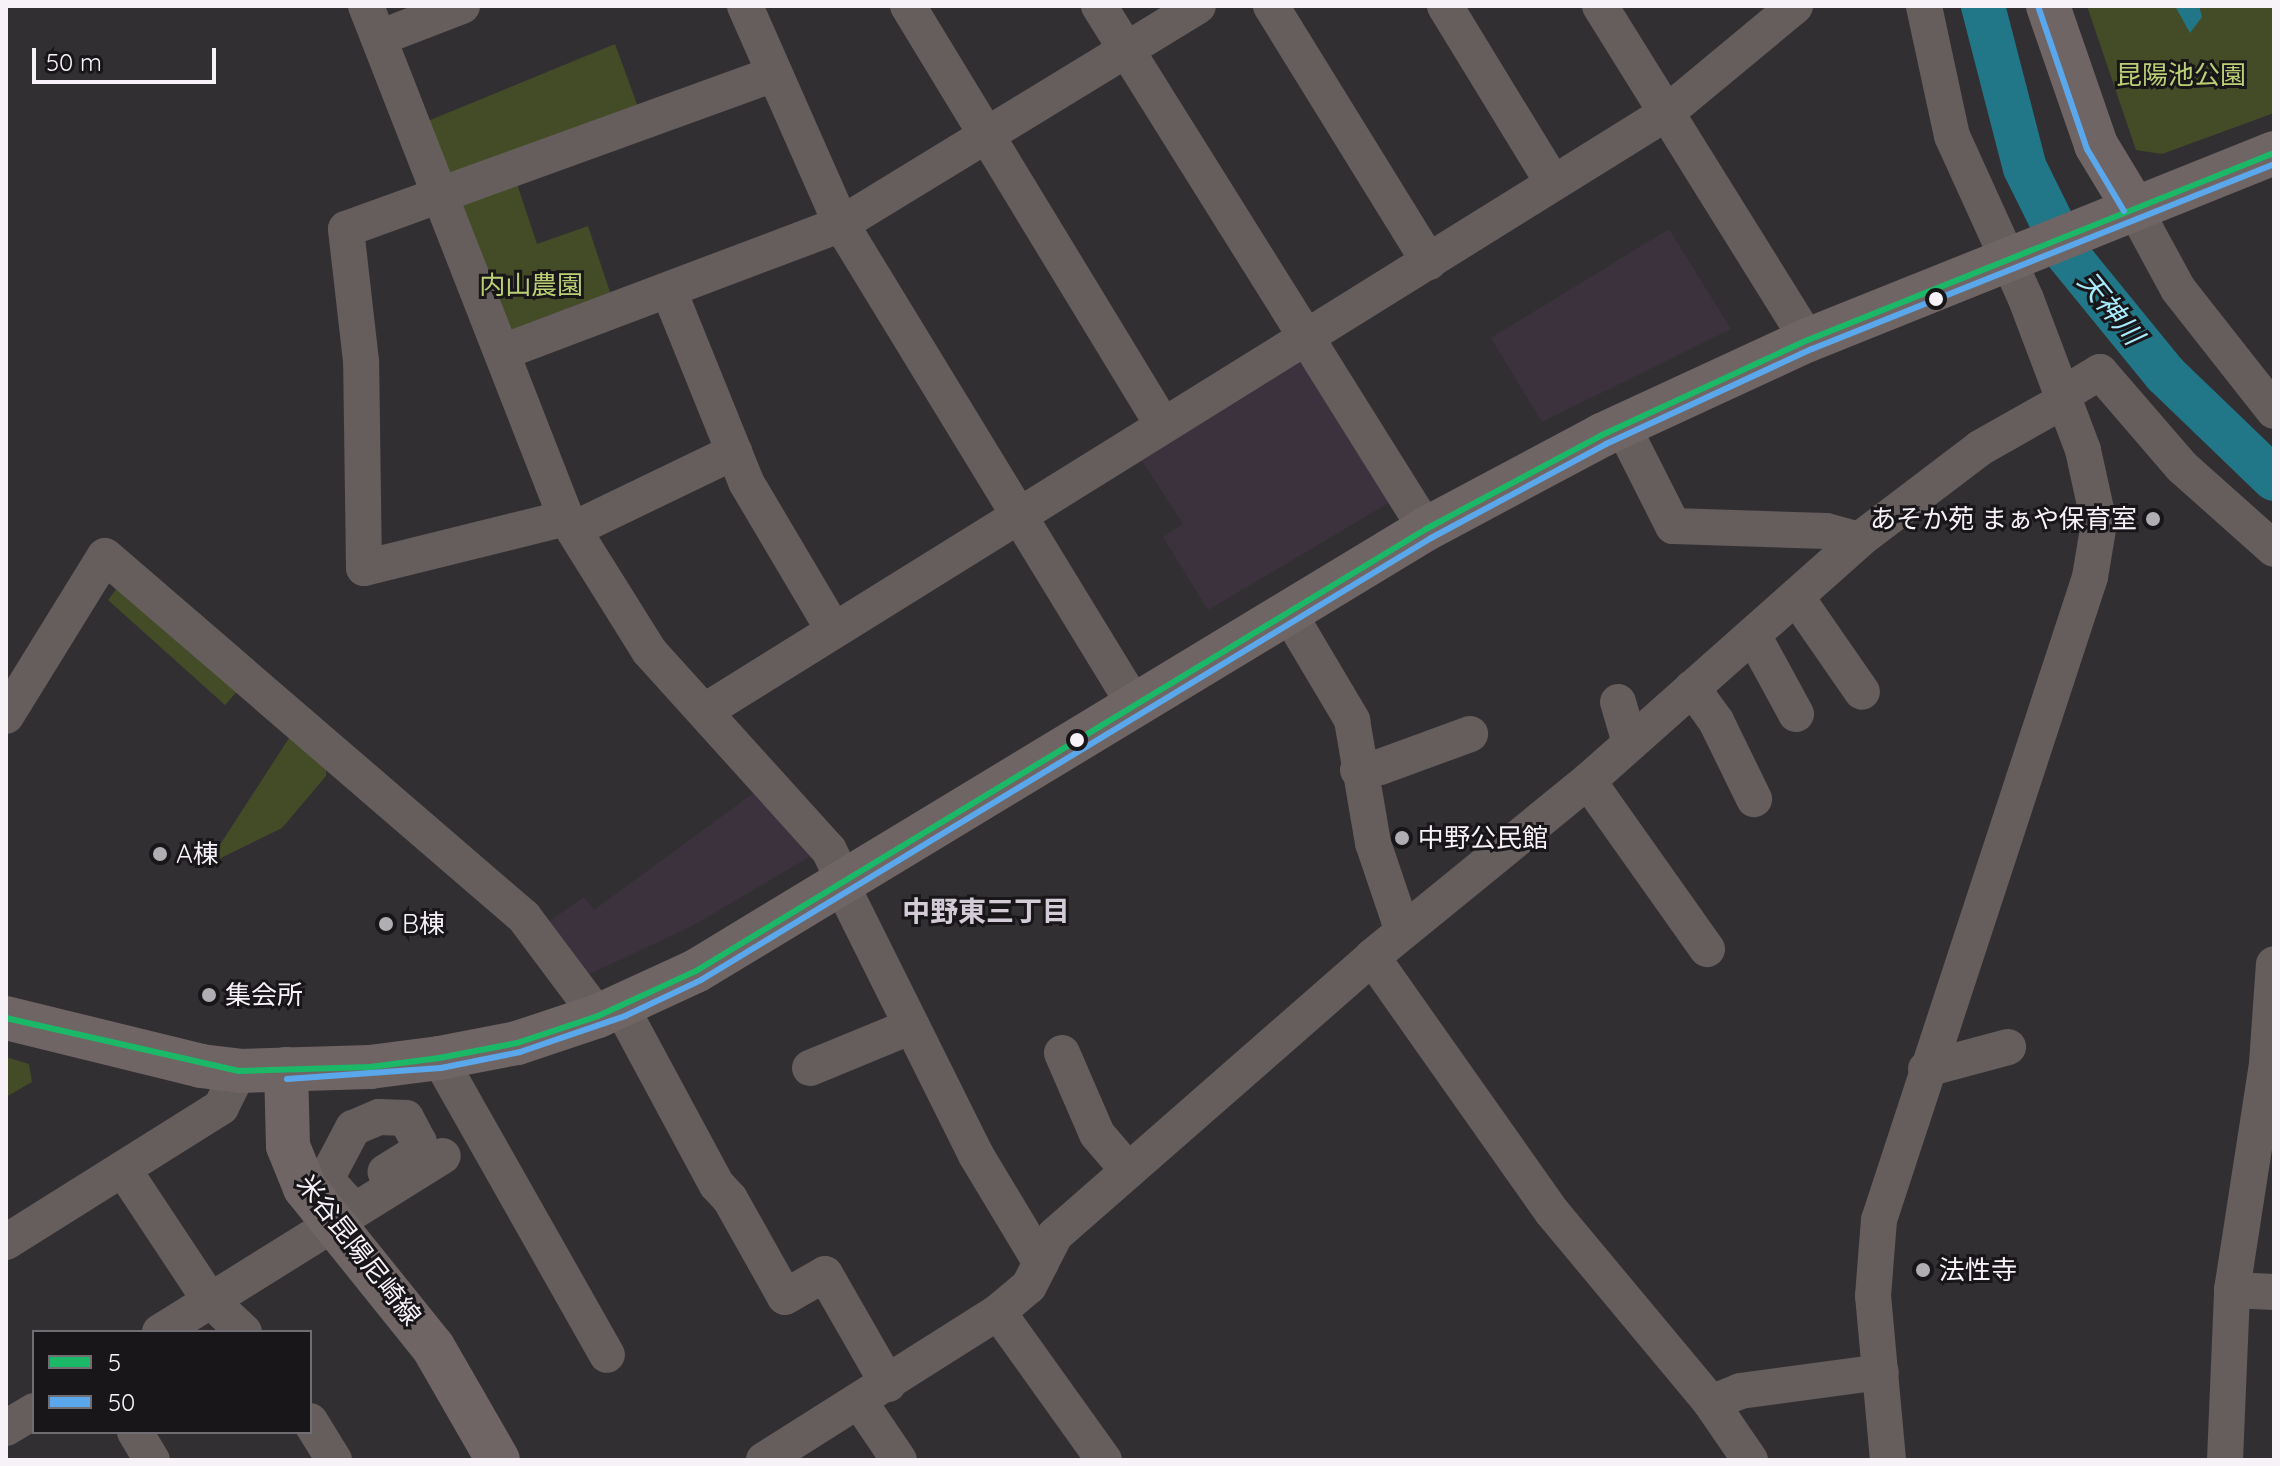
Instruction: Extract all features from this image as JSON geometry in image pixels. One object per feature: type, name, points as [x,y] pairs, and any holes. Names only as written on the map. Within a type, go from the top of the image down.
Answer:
[{"type":"main road","points":[[2048,6],[2118,213]]},
{"type":"main road","points":[[6,1018],[201,1066],[239,1071],[439,1058],[517,1043],[609,1012],[696,971],[1426,529],[1622,425],[1808,340],[2118,213],[2274,153]]},
{"type":"main road","name":"米谷昆陽尼崎線","points":[[286,1069],[288,1146],[305,1188],[341,1210],[376,1271],[433,1347],[498,1460]]},
{"type":"street","points":[[462,6],[372,22],[570,524],[649,651],[829,850],[976,1155],[1041,1263]]},
{"type":"street","points":[[745,6],[841,224],[1017,517],[1134,704]]},
{"type":"street","points":[[908,6],[1162,424]]},
{"type":"street","points":[[1099,6],[1426,529]]},
{"type":"street","points":[[503,352],[841,224],[1198,6]]},
{"type":"street","points":[[1271,6],[1429,262]]},
{"type":"street","points":[[1445,6],[1553,183]]},
{"type":"street","points":[[1600,6],[1808,340]]},
{"type":"street","points":[[705,711],[1665,114],[1795,6]]},
{"type":"street","points":[[1888,1460],[1873,1296],[1879,1220],[2096,550],[2096,496],[2016,257],[1952,136],[1924,6]]},
{"type":"street","points":[[734,452],[570,524],[364,568],[361,361],[346,229],[441,192],[774,74]]},
{"type":"street","points":[[2118,213],[2274,411]]},
{"type":"street","points":[[669,291],[746,482],[833,629]]},
{"type":"street","points":[[764,1460],[998,1312],[1029,1286],[1055,1235],[1372,957],[1588,781],[1859,540],[1980,448],[2063,401],[2070,390],[2100,372],[2182,467],[2274,549]]},
{"type":"street","points":[[1622,425],[1673,526],[1826,531],[1859,540]]},
{"type":"street","points":[[6,716],[105,556],[524,917],[609,1012],[717,1185],[730,1199],[785,1297],[825,1274],[899,1460]]},
{"type":"street","points":[[1797,598],[1862,692]]},
{"type":"street","points":[[1288,612],[1352,720],[1358,770],[1373,843],[1399,920],[1407,928]]},
{"type":"street","points":[[1753,635],[1796,714]]},
{"type":"street","points":[[1692,688],[1716,721],[1754,799]]},
{"type":"street","points":[[1618,702],[1630,743]]},
{"type":"street","points":[[1358,770],[1380,767],[1470,734]]},
{"type":"street","points":[[1588,781],[1707,949]]},
{"type":"street","points":[[1372,957],[1552,1212],[1711,1403],[1750,1460]]},
{"type":"street","points":[[2225,1460],[2224,1390],[2232,1290],[2267,1063],[2274,964]]},
{"type":"street","points":[[810,1068],[912,1026]]},
{"type":"street","points":[[1926,1069],[2008,1047]]},
{"type":"street","points":[[1062,1053],[1097,1134],[1128,1170]]},
{"type":"street","points":[[439,1058],[512,1213],[589,1311],[607,1355]]},
{"type":"street","points":[[6,1242],[221,1107],[239,1071]]},
{"type":"street","points":[[163,1330],[341,1210],[443,1156]]},
{"type":"street","points":[[123,1169],[209,1299],[242,1330]]},
{"type":"street","points":[[2232,1290],[2274,1292]]},
{"type":"street","points":[[998,1312],[1104,1460]]},
{"type":"street","points":[[1711,1403],[1740,1391],[1881,1372]]},
{"type":"street","points":[[6,1428],[32,1412]]},
{"type":"street","points":[[312,1424],[334,1460]]},
{"type":"street","points":[[136,1434],[152,1460]]},
{"type":"shaded area","points":[[1669,229],[1731,329],[1542,422],[1491,338]]},
{"type":"shaded area","points":[[1292,359],[1303,361],[1390,502],[1208,610],[1163,537],[1183,524],[1138,454]]},
{"type":"shaded area","points":[[762,787],[819,851],[694,925],[583,977],[544,925],[584,897],[594,910]]},
{"type":"green space","name":"昆陽池公園","points":[[2087,6],[2274,6],[2274,113],[2162,154],[2136,150]]},
{"type":"green space","points":[[615,44],[638,107],[456,176],[444,172],[423,123]]},
{"type":"green space","name":"内山農園","points":[[515,178],[537,244],[588,226],[612,298],[515,335],[504,329],[458,208]]},
{"type":"green space","points":[[120,584],[241,687],[225,705],[108,600]]},
{"type":"green space","points":[[293,732],[327,761],[326,776],[282,828],[217,860],[212,857]]},
{"type":"green space","points":[[6,1057],[29,1064],[32,1082],[6,1097]]},
{"type":"water","points":[[2175,6],[2199,6],[2202,17],[2190,33]]},
{"type":"waterway","name":"天神川","points":[[1983,6],[2025,168],[2068,255],[2165,374],[2274,479]]},
{"type":"transit line","name":"50","points":[[2039,9],[2087,149],[2124,211]]},
{"type":"transit line","name":"5","points":[[6,1018],[239,1071],[370,1067],[439,1058],[517,1043],[598,1016],[696,971],[1426,529],[1602,435],[1808,340],[2274,153]]},
{"type":"transit line","name":"50","points":[[287,1079],[441,1068],[520,1052],[625,1016],[701,980],[1431,538],[1606,444],[1812,349],[2274,164]]},
{"type":"place","name":"あそか苑 まぁや保育室","points":[[2153,519]]},
{"type":"place","name":"中野公民館","points":[[1402,838]]},
{"type":"place","name":"A棟","points":[[160,854]]},
{"type":"place","name":"B棟","points":[[386,924]]},
{"type":"place","name":"集会所","points":[[209,995]]},
{"type":"place","name":"法性寺","points":[[1923,1270]]},
{"type":"district","name":"中野東三丁目","points":[[986,911]]}]
